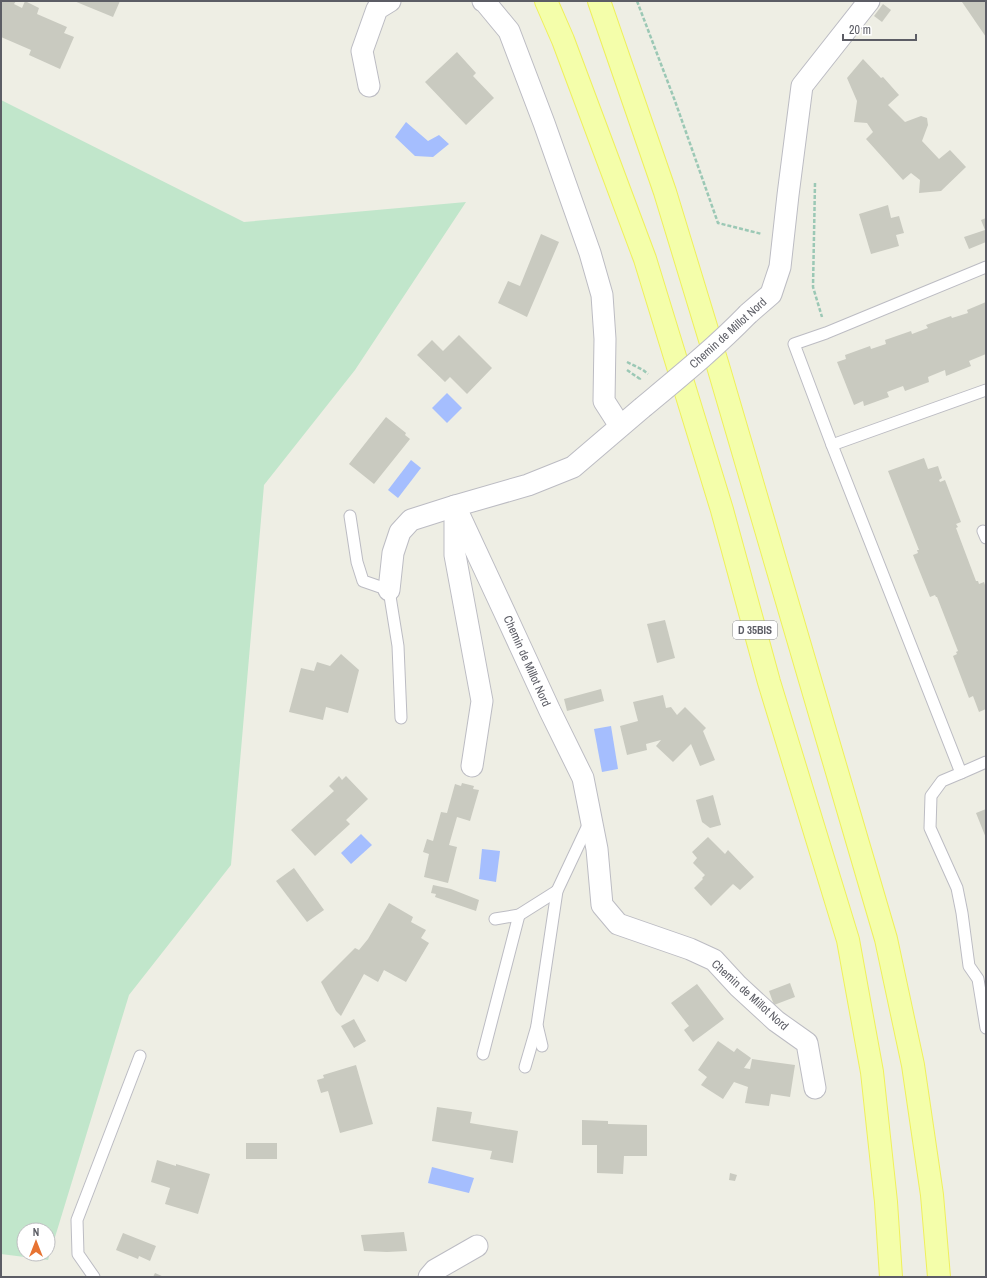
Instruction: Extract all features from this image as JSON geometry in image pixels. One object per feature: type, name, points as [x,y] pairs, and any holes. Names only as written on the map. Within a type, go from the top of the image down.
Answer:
[{"type":"main road","name":"D 35BIS","points":[[546,1],[563,40],[645,259],[722,510],[769,682],[848,940],[872,1072],[886,1202],[890,1277]]},
{"type":"main road","name":"D 35BIS","points":[[598,1],[665,192],[714,351],[886,939],[913,1065],[932,1194],[939,1277]]},
{"type":"street","points":[[369,86],[362,51],[377,9],[390,1]]},
{"type":"street","points":[[483,1],[509,31],[544,123],[590,253],[602,295],[604,401],[620,426]]},
{"type":"street","name":"Chemin de Millot Nord","points":[[389,590],[393,553],[400,532],[411,520],[528,485],[573,467],[694,365],[771,294],[780,267],[802,86],[869,1]]},
{"type":"street","points":[[455,506],[455,555],[482,701],[472,766]]},
{"type":"street","name":"Chemin de Millot Nord","points":[[455,506],[550,711],[583,778],[597,849],[602,905],[618,924],[690,949],[714,960],[738,986],[776,1021],[807,1044],[815,1088]]},
{"type":"street","points":[[429,1277],[435,1270],[477,1246]]},
{"type":"lane","points":[[961,773],[832,445],[794,344],[986,268]]},
{"type":"lane","points":[[832,445],[986,390]]},
{"type":"lane","points":[[350,516],[357,562],[363,581],[389,590],[398,646],[401,718]]},
{"type":"lane","points":[[986,762],[942,781],[931,796],[930,828],[957,888],[962,913],[968,966],[982,978],[986,1028]]},
{"type":"lane","points":[[525,1067],[537,1025],[558,891],[591,818]]},
{"type":"lane","points":[[495,919],[519,915],[558,891]]},
{"type":"lane","points":[[483,1054],[519,915]]},
{"type":"lane","points":[[537,1025],[542,1046]]},
{"type":"lane","points":[[94,1277],[78,1254],[77,1220],[140,1056]]},
{"type":"path","points":[[637,1],[675,101],[718,222],[768,236]]},
{"type":"path","points":[[815,181],[813,287],[817,302]]},
{"type":"path","points":[[622,361],[643,370],[652,378]]},
{"type":"path","points":[[620,369],[628,370],[635,375]]},
{"type":"green space","points":[[1,100],[244,222],[466,202],[355,370],[264,485],[231,865],[129,995],[56,1234],[56,1222],[16,1222],[16,1256],[1,1254]]},
{"type":"water","points":[[406,122],[428,141],[439,135],[449,144],[433,157],[415,156],[395,137]]},
{"type":"water","points":[[447,393],[462,408],[447,423],[432,408]]},
{"type":"water","points":[[411,460],[421,468],[398,498],[388,490]]},
{"type":"water","points":[[611,726],[618,769],[602,772],[594,729]]},
{"type":"water","points":[[361,834],[372,845],[351,864],[341,853]]},
{"type":"water","points":[[482,849],[500,851],[496,882],[479,879]]},
{"type":"water","points":[[432,1167],[474,1178],[469,1193],[428,1183]]},
{"type":"building","points":[[1,1],[16,1],[14,4],[22,8],[25,1],[39,8],[37,14],[67,27],[64,33],[74,37],[60,69],[29,55],[31,50],[1,37]]},
{"type":"building","points":[[74,1],[120,1],[113,17]]},
{"type":"building","points":[[986,1],[986,37],[962,2]]},
{"type":"building","points":[[883,4],[891,10],[882,22],[874,16]]},
{"type":"building","points":[[457,52],[476,73],[473,76],[494,98],[466,125],[425,82]]},
{"type":"building","points":[[863,59],[881,78],[883,77],[899,95],[888,105],[905,122],[921,116],[927,118],[928,125],[922,141],[939,159],[950,150],[966,167],[941,191],[919,193],[920,180],[911,173],[903,180],[866,139],[873,132],[867,123],[854,122],[857,101],[847,78]]},
{"type":"building","points":[[888,205],[891,218],[899,216],[904,233],[896,235],[899,246],[871,254],[859,214]]},
{"type":"building","points":[[986,218],[986,242],[969,249],[964,237],[985,230],[981,220]]},
{"type":"building","points":[[541,234],[559,242],[527,317],[498,303],[508,281],[520,286]]},
{"type":"building","points":[[986,302],[986,354],[969,361],[971,366],[946,376],[945,370],[928,377],[929,382],[905,391],[903,386],[887,392],[889,397],[864,406],[863,401],[854,405],[837,362],[846,359],[845,355],[870,346],[871,349],[886,344],[885,340],[911,331],[912,334],[928,328],[926,325],[951,316],[952,318],[968,313],[967,310]]},
{"type":"building","points":[[459,335],[492,368],[467,394],[450,377],[445,382],[417,355],[432,340],[443,351]]},
{"type":"building","points":[[386,417],[406,433],[405,435],[410,439],[374,484],[349,464]]},
{"type":"building","points":[[924,458],[928,469],[938,466],[942,478],[939,480],[940,482],[945,480],[961,522],[956,524],[958,527],[956,528],[976,581],[978,581],[979,584],[984,582],[986,588],[986,709],[979,712],[973,696],[969,698],[953,656],[957,654],[956,652],[958,651],[937,597],[935,595],[930,597],[913,555],[918,553],[917,550],[919,550],[888,471]]},
{"type":"building","points":[[665,620],[675,658],[657,663],[647,624]]},
{"type":"building","points":[[341,654],[359,670],[348,713],[326,707],[323,720],[289,712],[301,668],[314,671],[317,662],[330,666]]},
{"type":"building","points":[[601,689],[604,701],[567,711],[564,699]]},
{"type":"building","points":[[663,695],[666,708],[671,707],[677,715],[685,707],[706,728],[703,731],[715,760],[700,766],[691,744],[673,762],[656,746],[661,740],[646,744],[647,750],[627,755],[620,726],[638,721],[633,702]]},
{"type":"building","points":[[339,776],[342,780],[346,776],[368,799],[346,820],[350,824],[315,856],[291,830],[334,791],[329,786]]},
{"type":"building","points":[[462,783],[474,786],[473,789],[479,790],[470,821],[457,817],[449,845],[457,847],[448,883],[424,877],[429,854],[423,852],[427,839],[433,841],[441,812],[447,813],[455,784],[461,786]]},
{"type":"building","points":[[713,795],[721,825],[710,828],[702,822],[696,800]]},
{"type":"building","points":[[986,809],[986,838],[976,813]]},
{"type":"building","points":[[708,837],[725,854],[728,850],[754,877],[740,890],[733,884],[711,906],[694,888],[705,875],[693,863],[697,858],[692,852]]},
{"type":"building","points":[[294,868],[324,910],[307,922],[276,881]]},
{"type":"building","points":[[433,885],[451,889],[479,900],[476,911],[435,897],[436,894],[431,893]]},
{"type":"building","points":[[389,903],[413,917],[411,922],[426,930],[421,938],[429,943],[406,982],[384,970],[378,982],[364,974],[341,1016],[336,1011],[321,982],[355,948],[359,950],[368,939]]},
{"type":"building","points":[[790,983],[795,997],[774,1005],[769,991]]},
{"type":"building","points":[[697,984],[724,1019],[693,1042],[684,1030],[689,1026],[671,1003]]},
{"type":"building","points":[[354,1019],[366,1041],[354,1048],[341,1026]]},
{"type":"building","points":[[718,1041],[734,1052],[737,1048],[751,1058],[744,1068],[750,1069],[752,1059],[795,1065],[790,1097],[771,1094],[769,1106],[745,1103],[748,1087],[734,1082],[723,1099],[701,1085],[707,1077],[698,1070]]},
{"type":"building","points":[[356,1065],[373,1124],[340,1133],[328,1091],[321,1093],[317,1080],[324,1078],[323,1075]]},
{"type":"building","points":[[437,1107],[472,1112],[470,1123],[518,1131],[513,1163],[490,1159],[492,1151],[432,1141]]},
{"type":"building","points":[[582,1120],[608,1121],[608,1124],[647,1125],[647,1156],[624,1156],[623,1174],[597,1173],[597,1145],[582,1145]]},
{"type":"building","points":[[246,1143],[277,1143],[277,1159],[246,1159]]},
{"type":"building","points":[[157,1160],[210,1174],[198,1214],[165,1204],[170,1188],[151,1182]]},
{"type":"building","points":[[730,1173],[737,1175],[735,1181],[729,1180]]},
{"type":"building","points":[[404,1232],[407,1251],[364,1251],[361,1235]]},
{"type":"building","points":[[123,1233],[156,1246],[150,1261],[139,1256],[138,1259],[116,1250]]},
{"type":"building","points":[[155,1273],[164,1277],[153,1277]]}]
